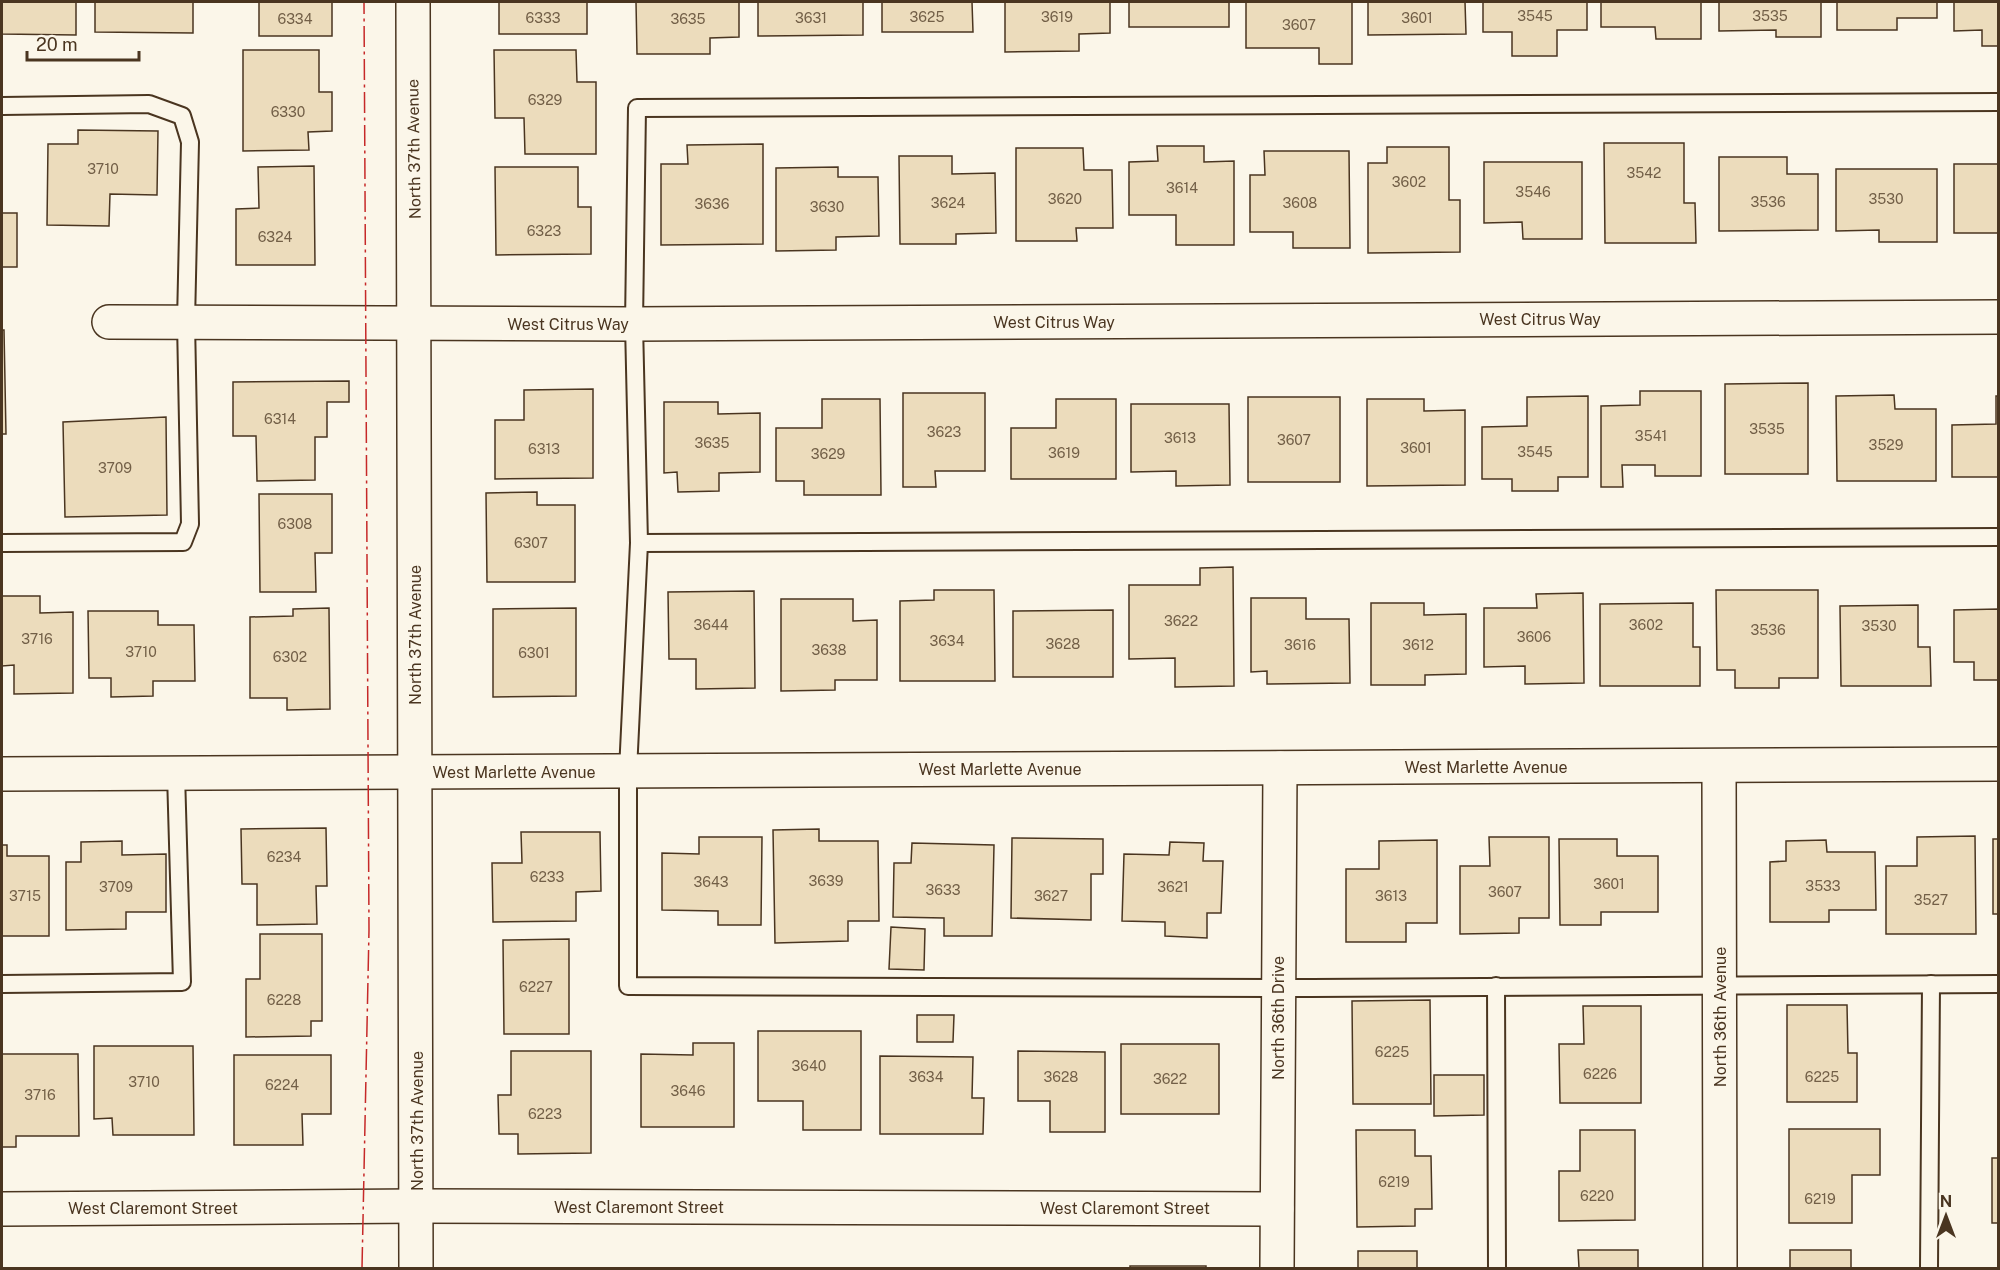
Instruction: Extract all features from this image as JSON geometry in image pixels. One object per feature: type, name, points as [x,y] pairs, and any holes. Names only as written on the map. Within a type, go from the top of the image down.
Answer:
[{"type":"street","name":"North 37th Avenue","points":[[412,2],[415,323],[416,1269]]},
{"type":"street","name":"West Citrus Way","points":[[110,322],[634,324],[1998,317]]},
{"type":"street","name":"West Marlette Avenue","points":[[2,774],[1998,764]]},
{"type":"street","name":"North 36th Avenue","points":[[1719,766],[1720,1269]]},
{"type":"street","name":"North 36th Drive","points":[[1277,1269],[1280,768]]},
{"type":"street","name":"West Claremont Street","points":[[2,1209],[417,1206],[1276,1209]]},
{"type":"lane","points":[[1998,102],[637,108],[634,324],[639,543],[628,771],[628,986],[1279,988],[1998,984]]},
{"type":"lane","points":[[2,106],[149,104],[182,116],[190,142],[186,322],[190,524],[183,542],[2,543]]},
{"type":"lane","points":[[639,543],[1998,537]]},
{"type":"lane","points":[[2,984],[182,982],[176,774]]},
{"type":"lane","points":[[1929,1269],[1931,984]]},
{"type":"lane","points":[[1496,986],[1497,1269]]},
{"type":"building","points":[[2,2],[76,2],[76,35],[2,34]]},
{"type":"building","points":[[95,2],[193,2],[193,33],[95,32]]},
{"type":"building","points":[[259,2],[332,2],[332,36],[259,36]]},
{"type":"building","points":[[499,2],[587,2],[587,34],[499,34]]},
{"type":"building","points":[[636,2],[739,2],[739,37],[710,38],[710,54],[637,54]]},
{"type":"building","points":[[758,2],[863,2],[863,35],[758,36]]},
{"type":"building","points":[[882,2],[972,2],[973,32],[882,32]]},
{"type":"building","points":[[1005,2],[1110,2],[1110,33],[1079,34],[1079,51],[1005,52]]},
{"type":"building","points":[[1129,2],[1229,2],[1229,27],[1129,27]]},
{"type":"building","points":[[1246,2],[1352,2],[1352,64],[1319,64],[1319,48],[1246,48]]},
{"type":"building","points":[[1368,2],[1465,2],[1466,34],[1368,35]]},
{"type":"building","points":[[1483,2],[1587,2],[1587,30],[1557,30],[1557,56],[1512,56],[1512,32],[1483,32]]},
{"type":"building","points":[[1601,2],[1701,2],[1701,39],[1656,39],[1655,27],[1601,27]]},
{"type":"building","points":[[1719,2],[1821,2],[1821,37],[1776,37],[1776,30],[1719,31]]},
{"type":"building","points":[[1837,2],[1937,2],[1937,18],[1897,18],[1897,30],[1837,30]]},
{"type":"building","points":[[1954,2],[1998,2],[1998,46],[1982,46],[1982,30],[1954,31]]},
{"type":"building","points":[[243,50],[319,50],[319,92],[332,92],[332,131],[308,132],[309,150],[243,151]]},
{"type":"building","points":[[494,50],[576,50],[577,82],[596,82],[596,154],[525,154],[524,118],[495,118]]},
{"type":"building","points":[[78,130],[158,131],[157,195],[110,194],[109,226],[47,225],[48,144],[78,144]]},
{"type":"building","points":[[1604,143],[1684,143],[1684,203],[1695,203],[1696,243],[1605,243]]},
{"type":"building","points":[[763,144],[763,244],[661,245],[661,164],[688,164],[687,145]]},
{"type":"building","points":[[1157,146],[1204,146],[1204,162],[1234,161],[1234,245],[1176,245],[1176,215],[1129,215],[1129,162],[1158,161]]},
{"type":"building","points":[[1387,147],[1449,147],[1449,200],[1460,200],[1460,252],[1368,253],[1368,163],[1387,163]]},
{"type":"building","points":[[1016,148],[1083,148],[1084,170],[1112,170],[1113,228],[1076,228],[1077,241],[1016,241]]},
{"type":"building","points":[[1264,151],[1349,151],[1350,248],[1293,248],[1293,232],[1250,232],[1250,175],[1265,175]]},
{"type":"building","points":[[899,156],[952,156],[952,174],[995,173],[996,233],[956,234],[956,244],[900,244]]},
{"type":"building","points":[[1719,157],[1787,157],[1787,174],[1818,174],[1818,230],[1719,231]]},
{"type":"building","points":[[1484,162],[1582,162],[1582,239],[1523,239],[1522,222],[1484,223]]},
{"type":"building","points":[[1954,164],[1998,164],[1998,233],[1954,233]]},
{"type":"building","points":[[314,166],[315,265],[236,265],[236,209],[259,208],[258,167]]},
{"type":"building","points":[[495,167],[578,167],[578,207],[591,207],[591,254],[496,255]]},
{"type":"building","points":[[838,167],[838,177],[878,177],[879,236],[836,237],[836,250],[776,251],[776,168]]},
{"type":"building","points":[[1836,169],[1937,169],[1937,242],[1879,242],[1879,230],[1836,231]]},
{"type":"building","points":[[2,213],[17,213],[17,267],[2,267]]},
{"type":"building","points":[[2,330],[4,330],[6,434],[2,434]]},
{"type":"building","points":[[349,381],[349,402],[327,402],[327,437],[315,437],[315,480],[257,481],[256,436],[233,436],[233,382]]},
{"type":"building","points":[[1808,383],[1808,474],[1725,474],[1725,384]]},
{"type":"building","points":[[593,389],[593,478],[495,479],[495,420],[524,420],[524,390]]},
{"type":"building","points":[[1640,391],[1701,391],[1701,476],[1655,476],[1655,465],[1622,465],[1623,487],[1601,487],[1601,406],[1640,405]]},
{"type":"building","points":[[903,393],[985,393],[985,471],[935,471],[936,487],[903,487]]},
{"type":"building","points":[[1894,395],[1895,409],[1936,409],[1936,481],[1837,481],[1836,396]]},
{"type":"building","points":[[1588,396],[1588,477],[1558,477],[1558,491],[1512,491],[1512,479],[1482,479],[1482,427],[1527,426],[1527,397]]},
{"type":"building","points":[[1996,396],[1998,396],[1998,477],[1952,477],[1952,425],[1996,424]]},
{"type":"building","points":[[1248,397],[1340,397],[1340,482],[1248,482]]},
{"type":"building","points":[[822,399],[880,399],[881,495],[804,495],[804,481],[776,481],[776,428],[822,428]]},
{"type":"building","points":[[1056,399],[1116,399],[1116,479],[1011,479],[1011,428],[1056,428]]},
{"type":"building","points":[[1367,399],[1424,399],[1424,411],[1465,410],[1465,485],[1367,486]]},
{"type":"building","points":[[664,402],[718,402],[718,414],[760,413],[760,472],[719,473],[719,491],[678,492],[677,472],[664,473]]},
{"type":"building","points":[[1131,404],[1229,404],[1230,485],[1176,486],[1176,471],[1131,472]]},
{"type":"building","points":[[166,417],[167,515],[65,517],[63,422]]},
{"type":"building","points":[[537,492],[537,505],[575,505],[575,582],[487,582],[486,493]]},
{"type":"building","points":[[259,494],[332,494],[332,553],[315,553],[316,592],[260,592]]},
{"type":"building","points":[[1233,567],[1234,686],[1175,687],[1175,658],[1129,659],[1129,585],[1200,585],[1200,568]]},
{"type":"building","points":[[934,590],[994,590],[995,681],[900,681],[900,601],[934,600]]},
{"type":"building","points":[[1716,590],[1818,590],[1818,678],[1779,678],[1779,688],[1735,688],[1735,670],[1717,670]]},
{"type":"building","points":[[754,591],[755,688],[696,689],[696,659],[669,659],[668,592]]},
{"type":"building","points":[[1583,593],[1584,683],[1525,684],[1525,666],[1484,667],[1484,608],[1537,608],[1536,594]]},
{"type":"building","points":[[2,596],[40,596],[40,613],[73,612],[73,693],[14,694],[14,665],[2,666]]},
{"type":"building","points":[[1251,598],[1306,598],[1306,619],[1349,619],[1350,683],[1267,684],[1267,671],[1251,672]]},
{"type":"building","points":[[781,599],[853,599],[853,621],[877,620],[877,680],[835,680],[835,690],[781,691]]},
{"type":"building","points":[[1371,603],[1424,603],[1424,615],[1466,614],[1466,674],[1425,675],[1425,685],[1371,685]]},
{"type":"building","points":[[1693,603],[1693,647],[1700,647],[1700,686],[1600,686],[1600,604]]},
{"type":"building","points":[[1918,605],[1918,647],[1930,647],[1931,686],[1841,686],[1840,606]]},
{"type":"building","points":[[329,608],[330,709],[287,710],[287,698],[250,698],[250,617],[293,616],[293,609]]},
{"type":"building","points":[[576,608],[576,696],[493,697],[493,609]]},
{"type":"building","points":[[1998,609],[1998,680],[1974,680],[1974,662],[1954,662],[1954,610]]},
{"type":"building","points":[[1113,610],[1113,677],[1013,677],[1013,611]]},
{"type":"building","points":[[88,611],[158,611],[158,625],[194,625],[195,681],[153,681],[153,696],[111,697],[111,678],[89,678]]},
{"type":"building","points":[[326,828],[327,886],[316,886],[317,924],[257,925],[257,884],[242,884],[241,829]]},
{"type":"building","points":[[819,829],[819,841],[878,841],[879,921],[848,921],[848,941],[775,943],[773,830]]},
{"type":"building","points":[[521,832],[600,832],[601,891],[576,892],[576,921],[493,922],[492,863],[522,863]]},
{"type":"building","points":[[1975,836],[1976,934],[1886,934],[1886,866],[1917,866],[1917,837]]},
{"type":"building","points":[[699,837],[762,837],[761,925],[718,925],[718,911],[662,910],[662,853],[699,854]]},
{"type":"building","points":[[1489,837],[1549,837],[1549,918],[1519,918],[1519,933],[1460,934],[1460,866],[1490,866]]},
{"type":"building","points":[[1012,838],[1103,839],[1103,874],[1091,874],[1091,920],[1011,918]]},
{"type":"building","points":[[1559,839],[1617,839],[1617,856],[1658,856],[1658,912],[1601,912],[1601,925],[1560,925]]},
{"type":"building","points":[[1993,839],[1998,839],[1998,914],[1993,914]]},
{"type":"building","points":[[1437,840],[1437,923],[1406,923],[1406,942],[1346,942],[1346,869],[1379,869],[1379,841]]},
{"type":"building","points":[[1826,840],[1827,852],[1875,852],[1876,910],[1829,910],[1829,922],[1770,922],[1770,862],[1786,861],[1786,841]]},
{"type":"building","points":[[122,841],[122,855],[166,854],[166,912],[126,912],[126,929],[66,930],[66,862],[81,862],[81,842]]},
{"type":"building","points":[[1170,842],[1204,843],[1203,861],[1223,861],[1221,913],[1207,913],[1207,938],[1165,936],[1165,922],[1122,921],[1124,854],[1169,855]]},
{"type":"building","points":[[912,843],[994,845],[992,936],[944,936],[944,918],[893,917],[894,863],[911,863]]},
{"type":"building","points":[[2,845],[7,845],[7,856],[49,856],[49,936],[2,936]]},
{"type":"building","points":[[891,927],[925,929],[924,970],[889,969]]},
{"type":"building","points":[[260,934],[322,934],[322,1021],[311,1021],[311,1036],[246,1037],[246,979],[260,979]]},
{"type":"building","points":[[569,939],[569,1034],[504,1034],[503,940]]},
{"type":"building","points":[[1430,1000],[1431,1104],[1353,1104],[1352,1001]]},
{"type":"building","points":[[1787,1005],[1847,1005],[1848,1053],[1857,1053],[1857,1102],[1787,1102]]},
{"type":"building","points":[[1583,1006],[1641,1006],[1641,1103],[1560,1103],[1559,1044],[1584,1044]]},
{"type":"building","points":[[917,1015],[954,1015],[953,1042],[917,1042]]},
{"type":"building","points":[[758,1031],[861,1031],[861,1130],[803,1130],[803,1101],[758,1101]]},
{"type":"building","points":[[693,1043],[734,1043],[734,1127],[641,1127],[641,1054],[693,1055]]},
{"type":"building","points":[[1121,1044],[1219,1044],[1219,1114],[1121,1114]]},
{"type":"building","points":[[94,1046],[193,1046],[194,1135],[113,1135],[112,1118],[94,1119]]},
{"type":"building","points":[[511,1051],[591,1051],[591,1153],[518,1154],[518,1134],[499,1134],[498,1095],[511,1095]]},
{"type":"building","points":[[1018,1051],[1105,1052],[1105,1132],[1050,1132],[1050,1101],[1018,1101]]},
{"type":"building","points":[[2,1054],[78,1054],[79,1136],[16,1136],[16,1147],[2,1147]]},
{"type":"building","points":[[234,1055],[331,1055],[331,1114],[302,1114],[303,1145],[234,1145]]},
{"type":"building","points":[[880,1056],[973,1057],[972,1098],[984,1098],[983,1134],[880,1134]]},
{"type":"building","points":[[1434,1075],[1484,1075],[1484,1115],[1434,1116]]},
{"type":"building","points":[[1789,1129],[1880,1129],[1880,1175],[1852,1175],[1852,1223],[1789,1223]]},
{"type":"building","points":[[1356,1130],[1415,1130],[1415,1156],[1431,1156],[1432,1209],[1415,1209],[1415,1226],[1357,1227]]},
{"type":"building","points":[[1580,1130],[1635,1130],[1635,1220],[1559,1221],[1559,1171],[1580,1171]]},
{"type":"building","points":[[1992,1158],[1998,1158],[1998,1223],[1992,1223]]},
{"type":"building","points":[[1578,1250],[1638,1250],[1638,1268],[1579,1268]]},
{"type":"building","points":[[1790,1250],[1851,1250],[1851,1268],[1790,1268]]},
{"type":"building","points":[[1358,1251],[1417,1251],[1417,1268],[1358,1268]]},
{"type":"building","points":[[1130,1266],[1206,1266],[1206,1268],[1130,1268]]},
{"type":"power","points":[[362,1268],[369,930],[364,2]]}]
